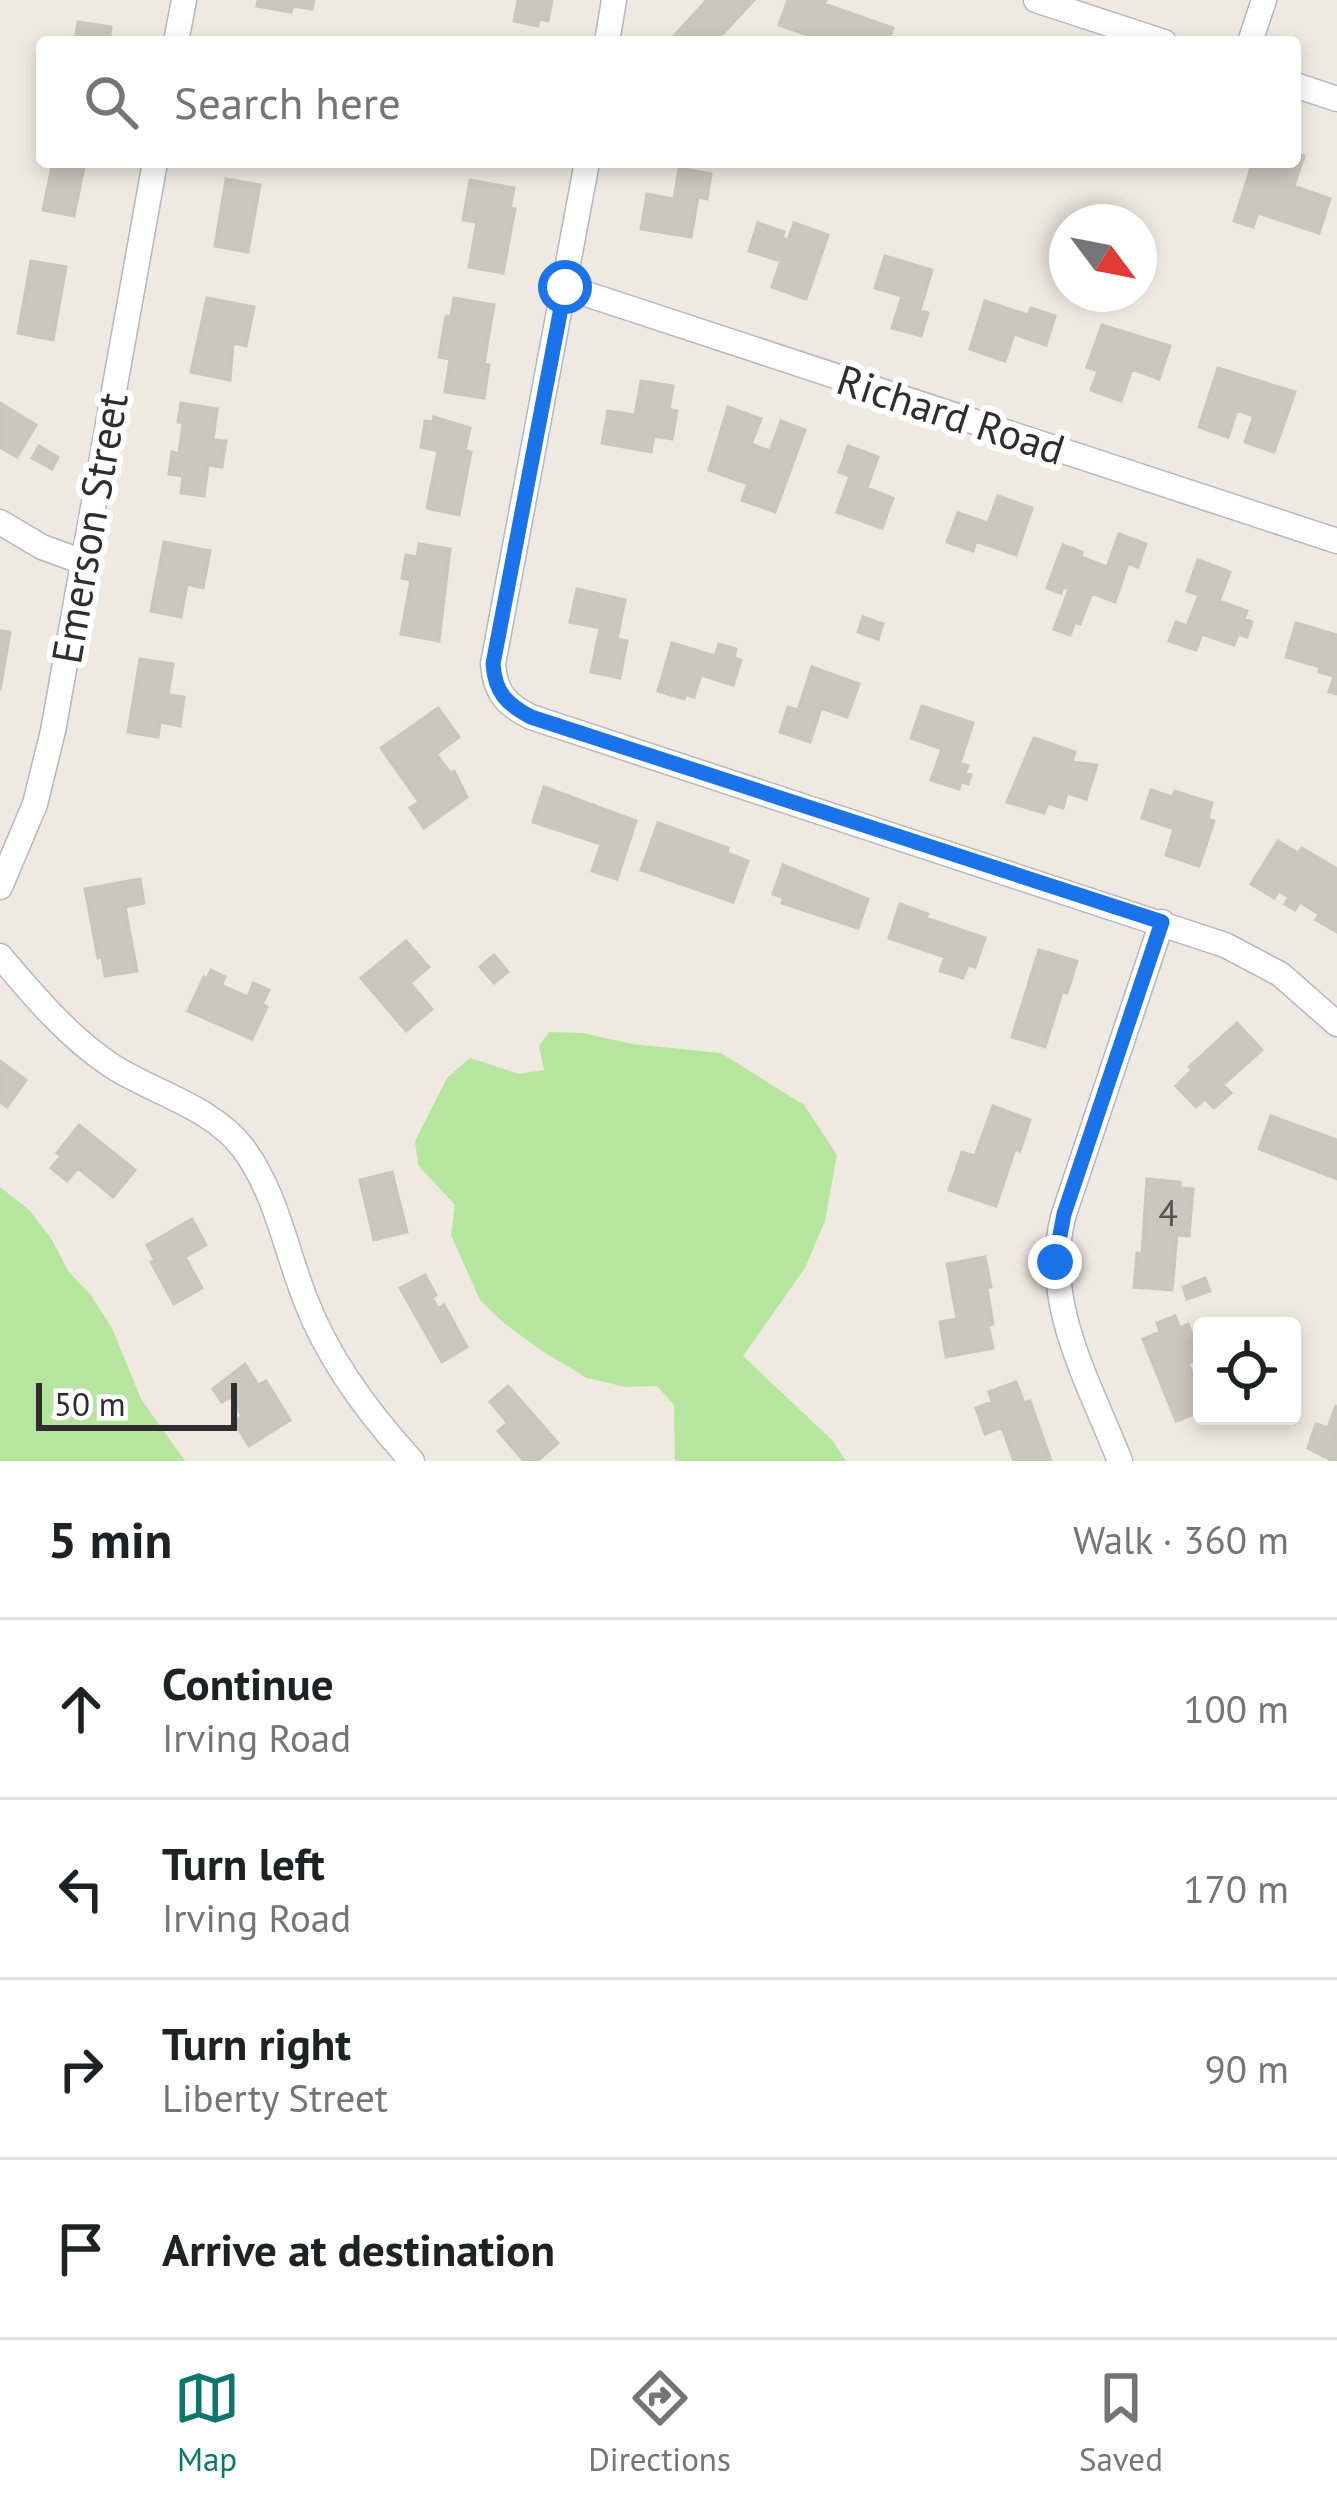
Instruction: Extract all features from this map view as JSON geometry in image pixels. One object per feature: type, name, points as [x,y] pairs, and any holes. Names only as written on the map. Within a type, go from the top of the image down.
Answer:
[{"type":"street","points":[[177,36],[184,0]]},
{"type":"street","points":[[608,36],[614,0]]},
{"type":"street","points":[[1036,0],[1146,36]]},
{"type":"street","points":[[1252,36],[1264,0]]},
{"type":"street","points":[[1301,87],[1337,99]]},
{"type":"street","name":"Emerson Street","points":[[0,886],[22,839],[44,769],[153,168]]},
{"type":"street","points":[[585,168],[493,664],[494,683],[502,698],[531,717],[1162,922],[1254,958],[1280,974],[1337,1024]]},
{"type":"street","name":"Richard Road","points":[[565,287],[1337,541]]},
{"type":"street","points":[[0,522],[43,548],[83,562]]},
{"type":"street","points":[[1120,1461],[1060,1306],[1055,1262],[1064,1214],[1162,922]]},
{"type":"street","points":[[0,956],[50,1013],[108,1064],[203,1114],[241,1145],[269,1196],[319,1330],[358,1395],[412,1461]]},
{"type":"green space","points":[[549,1032],[721,1053],[804,1105],[837,1155],[825,1221],[805,1268],[743,1356],[832,1440],[846,1461],[675,1461],[674,1405],[657,1386],[626,1387],[587,1378],[542,1351],[480,1300],[451,1235],[455,1205],[418,1165],[415,1141],[447,1078],[470,1058],[519,1074],[544,1070],[539,1046]]},
{"type":"green space","points":[[0,1187],[29,1210],[68,1271],[90,1294],[112,1328],[141,1399],[185,1461],[0,1461]]},
{"type":"building","points":[[258,0],[314,0],[312,9],[293,6],[291,12],[257,6]]},
{"type":"building","points":[[518,0],[552,0],[548,21],[539,19],[538,26],[514,21]]},
{"type":"building","points":[[707,0],[754,0],[721,36],[674,36]]},
{"type":"building","points":[[788,0],[826,0],[824,4],[893,28],[890,36],[811,36],[779,25]]},
{"type":"building","points":[[78,22],[111,27],[110,36],[76,36]]},
{"type":"building","points":[[52,168],[84,168],[74,216],[43,210]]},
{"type":"building","points":[[679,168],[711,174],[707,199],[698,197],[691,237],[641,229],[647,194],[674,199]]},
{"type":"building","points":[[1251,168],[1300,168],[1294,186],[1330,199],[1319,233],[1258,213],[1253,227],[1234,221]]},
{"type":"building","points":[[226,179],[260,185],[248,252],[215,246]]},
{"type":"building","points":[[470,180],[514,188],[510,208],[515,209],[503,273],[469,267],[477,222],[463,220]]},
{"type":"building","points":[[758,223],[784,232],[782,238],[788,240],[794,223],[828,235],[806,299],[772,287],[781,261],[749,251]]},
{"type":"building","points":[[885,256],[932,270],[920,310],[928,313],[921,336],[892,328],[902,296],[875,288]]},
{"type":"building","points":[[31,261],[66,267],[53,340],[18,333]]},
{"type":"building","points":[[207,298],[254,307],[246,346],[233,343],[230,380],[191,372]]},
{"type":"building","points":[[454,298],[494,305],[484,364],[489,365],[484,398],[445,392],[450,359],[439,357]]},
{"type":"building","points":[[985,301],[1028,315],[1031,308],[1055,316],[1046,345],[1014,334],[1005,361],[970,349]]},
{"type":"building","points":[[1102,325],[1170,346],[1159,379],[1132,369],[1121,401],[1091,390],[1098,371],[1087,367]]},
{"type":"building","points":[[1218,368],[1295,392],[1274,452],[1245,442],[1254,416],[1237,410],[1228,437],[1199,427]]},
{"type":"building","points":[[641,381],[673,386],[669,409],[677,411],[672,439],[654,436],[651,452],[602,443],[608,411],[635,415]]},
{"type":"building","points":[[0,403],[36,425],[17,457],[0,447]]},
{"type":"building","points":[[181,403],[217,409],[213,440],[226,441],[222,467],[208,465],[204,496],[181,493],[183,476],[169,474],[172,452],[179,454]]},
{"type":"building","points":[[728,407],[761,419],[751,444],[770,451],[781,421],[805,430],[775,512],[742,500],[748,484],[709,470]]},
{"type":"building","points":[[434,417],[470,428],[465,450],[471,452],[459,515],[427,508],[438,451],[421,447],[425,421],[433,422]]},
{"type":"building","points":[[39,446],[58,457],[52,469],[32,458]]},
{"type":"building","points":[[848,446],[878,457],[867,488],[893,498],[882,528],[837,512],[850,476],[839,472]]},
{"type":"building","points":[[998,496],[1032,508],[1016,555],[976,541],[973,551],[947,542],[958,513],[988,523]]},
{"type":"building","points":[[1119,534],[1146,544],[1138,567],[1128,563],[1115,602],[1092,593],[1080,624],[1075,622],[1070,635],[1054,629],[1069,589],[1063,587],[1061,593],[1047,588],[1063,545],[1107,567]]},
{"type":"building","points":[[164,542],[210,551],[203,588],[187,584],[181,617],[151,611]]},
{"type":"building","points":[[419,544],[450,549],[439,641],[401,634],[411,580],[402,578],[406,555],[417,557]]},
{"type":"building","points":[[1198,560],[1230,572],[1219,601],[1247,611],[1244,619],[1252,622],[1247,637],[1238,634],[1234,645],[1202,634],[1196,650],[1169,641],[1176,622],[1187,626],[1199,595],[1187,591]]},
{"type":"building","points":[[577,589],[625,600],[617,639],[627,641],[620,678],[591,672],[600,628],[570,622]]},
{"type":"building","points":[[863,617],[883,624],[878,639],[858,632]]},
{"type":"building","points":[[1296,623],[1337,635],[1337,694],[1329,692],[1334,676],[1286,657]]},
{"type":"building","points":[[0,631],[10,632],[0,690]]},
{"type":"building","points":[[672,643],[715,656],[719,644],[736,649],[734,658],[741,660],[733,685],[701,675],[694,697],[686,694],[684,699],[658,691]]},
{"type":"building","points":[[140,659],[173,664],[168,695],[184,697],[180,726],[160,722],[158,737],[128,732]]},
{"type":"building","points":[[812,667],[859,684],[847,717],[821,708],[810,742],[780,732],[788,707],[798,710]]},
{"type":"building","points":[[922,706],[973,723],[960,763],[968,766],[965,773],[971,775],[959,789],[931,780],[942,749],[911,738]]},
{"type":"building","points":[[438,708],[459,737],[436,754],[451,774],[454,771],[467,797],[424,828],[410,808],[419,802],[381,748]]},
{"type":"building","points":[[1034,738],[1075,752],[1072,762],[1097,765],[1086,799],[1067,793],[1063,808],[1048,803],[1044,813],[1007,802]]},
{"type":"building","points":[[544,787],[636,821],[617,879],[592,871],[601,844],[533,822]]},
{"type":"building","points":[[1151,790],[1172,797],[1175,791],[1212,803],[1208,819],[1214,821],[1199,866],[1166,855],[1174,829],[1142,818]]},
{"type":"building","points":[[658,823],[728,848],[727,853],[748,861],[733,902],[641,870]]},
{"type":"building","points":[[1278,841],[1298,853],[1302,848],[1337,869],[1337,932],[1316,920],[1319,914],[1300,902],[1295,910],[1285,904],[1289,897],[1279,891],[1274,898],[1251,884]]},
{"type":"building","points":[[783,865],[868,899],[858,928],[782,903],[784,898],[773,894]]},
{"type":"building","points":[[140,879],[144,903],[125,907],[137,971],[105,976],[85,889]]},
{"type":"building","points":[[900,904],[985,938],[975,967],[968,965],[963,978],[940,971],[945,957],[889,938]]},
{"type":"building","points":[[406,941],[429,967],[410,983],[432,1009],[406,1031],[361,978]]},
{"type":"building","points":[[1039,950],[1077,961],[1045,1047],[1012,1037]]},
{"type":"building","points":[[494,955],[508,972],[494,983],[480,967]]},
{"type":"building","points":[[211,970],[225,977],[221,985],[248,997],[253,983],[269,990],[262,1004],[267,1007],[252,1039],[188,1011]]},
{"type":"building","points":[[1237,1023],[1262,1050],[1223,1085],[1231,1093],[1214,1108],[1205,1099],[1196,1107],[1176,1086],[1192,1070],[1189,1067]]},
{"type":"building","points":[[0,1061],[26,1080],[7,1107],[0,1102]]},
{"type":"building","points":[[993,1106],[1030,1120],[996,1206],[949,1190],[962,1152],[975,1156]]},
{"type":"building","points":[[1271,1116],[1337,1140],[1337,1179],[1259,1149]]},
{"type":"building","points":[[79,1125],[135,1170],[113,1197],[78,1168],[67,1181],[51,1168]]},
{"type":"building","points":[[392,1172],[407,1232],[374,1240],[360,1180]]},
{"type":"building","points":[[1147,1179],[1180,1182],[1180,1188],[1193,1189],[1189,1236],[1177,1235],[1172,1290],[1134,1287],[1137,1253],[1142,1254]]},
{"type":"building","points":[[192,1219],[206,1245],[185,1257],[202,1288],[174,1304],[147,1245]]},
{"type":"building","points":[[985,1257],[993,1348],[946,1357],[940,1322],[957,1319],[947,1264]]},
{"type":"building","points":[[425,1275],[438,1309],[444,1305],[467,1347],[442,1362],[400,1288]]},
{"type":"building","points":[[1205,1278],[1210,1291],[1187,1299],[1183,1287]]},
{"type":"building","points":[[1175,1316],[1180,1328],[1188,1324],[1193,1337],[1193,1361],[1188,1363],[1193,1374],[1193,1414],[1176,1421],[1143,1339],[1160,1332],[1157,1323]]},
{"type":"building","points":[[245,1364],[258,1385],[266,1381],[290,1420],[249,1446],[234,1421],[242,1416],[231,1397],[222,1402],[213,1389]]},
{"type":"building","points":[[1016,1382],[1024,1403],[1030,1401],[1051,1461],[1014,1461],[1002,1427],[985,1434],[976,1408],[992,1402],[989,1392]]},
{"type":"building","points":[[508,1386],[558,1443],[537,1461],[524,1461],[498,1431],[508,1423],[490,1402]]},
{"type":"building","points":[[1336,1405],[1337,1461],[1333,1461],[1308,1448],[1316,1424],[1328,1428]]},
{"type":"route","points":[[565,287],[493,664],[494,683],[502,698],[531,717],[1162,922],[1064,1214],[1055,1262]]}]
